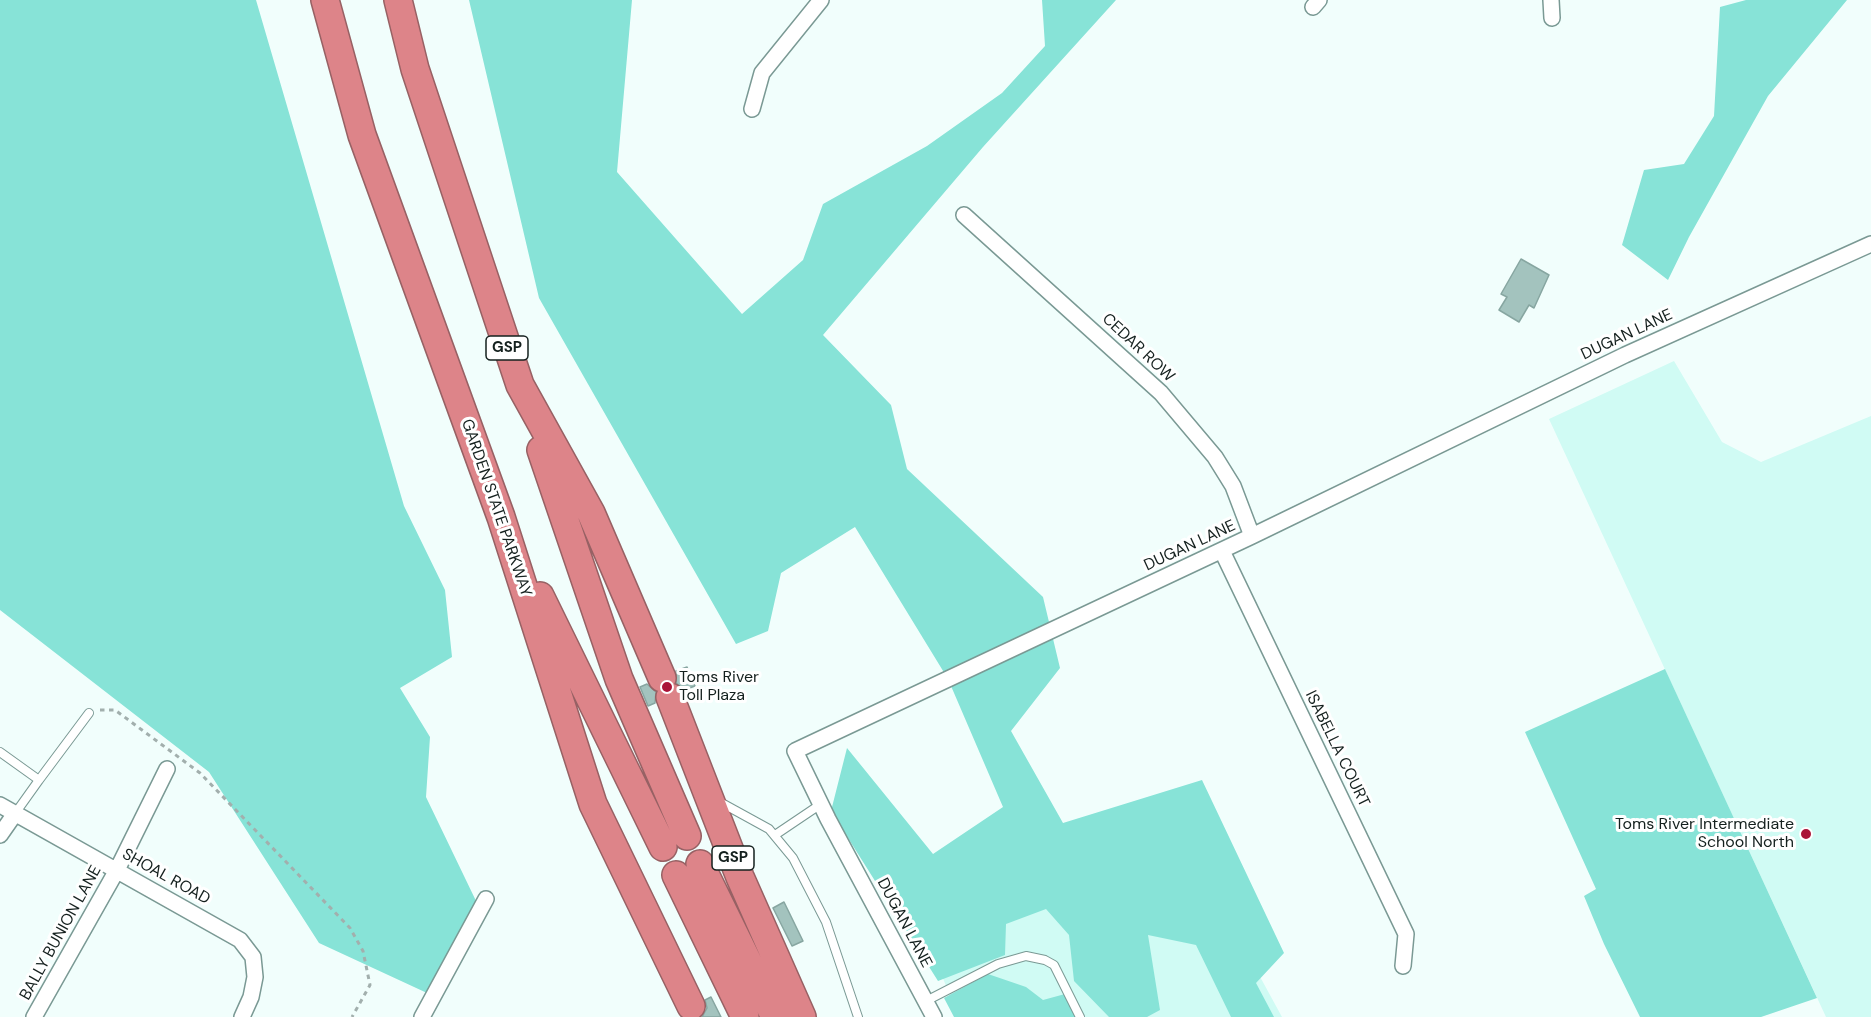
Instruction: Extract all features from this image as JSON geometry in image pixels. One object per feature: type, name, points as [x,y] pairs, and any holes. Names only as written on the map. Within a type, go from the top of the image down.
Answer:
[{"type":"highway","name":"GARDEN STATE PARKWAY","points":[[325,0],[362,135],[501,517],[593,804],[691,1006]]},
{"type":"highway","name":"GSP","points":[[398,0],[415,69],[520,385],[591,513],[666,687],[740,877],[802,1017]]},
{"type":"highway","points":[[520,385],[620,679],[687,836]]},
{"type":"highway","points":[[501,517],[663,847]]},
{"type":"highway","points":[[746,1017],[688,870],[776,1017]]},
{"type":"street","points":[[752,109],[762,73],[821,0]]},
{"type":"street","points":[[1551,0],[1552,18]]},
{"type":"street","name":"CEDAR ROW","points":[[964,215],[1161,393],[1215,457],[1233,486],[1252,536]]},
{"type":"street","name":"DUGAN LANE","points":[[934,1017],[795,751],[1222,551],[1625,355],[1871,244]]},
{"type":"street","name":"ISABELLA COURT","points":[[1222,551],[1406,933],[1403,966]]},
{"type":"street","name":"BALLY BUNION LANE","points":[[34,1017],[117,870],[167,769]]},
{"type":"street","name":"SHOAL ROAD","points":[[0,805],[14,815],[240,940],[253,957],[255,977],[251,997],[242,1017]]},
{"type":"street","points":[[0,835],[14,815]]},
{"type":"street","points":[[422,1017],[486,899]]},
{"type":"lane","points":[[14,815],[89,713]]},
{"type":"lane","points":[[0,752],[39,780]]},
{"type":"lane","points":[[708,796],[769,829],[793,858],[826,922],[858,1017]]},
{"type":"lane","points":[[775,835],[821,804]]},
{"type":"lane","points":[[926,1001],[998,964],[1026,956],[1046,960],[1054,965],[1080,1017]]},
{"type":"path","points":[[89,713],[115,710],[200,773],[350,928],[363,951],[370,986],[352,1017]]},
{"type":"shaded area","points":[[0,0],[256,0],[404,506],[445,590],[452,657],[400,688],[430,737],[426,797],[477,903],[427,993],[319,943],[209,772],[0,610]]},
{"type":"shaded area","points":[[469,0],[632,0],[617,172],[742,314],[803,260],[823,204],[927,146],[1002,93],[1045,46],[1042,0],[1116,0],[983,147],[823,335],[891,405],[907,469],[1043,597],[1060,668],[1011,731],[1063,823],[1202,780],[1284,953],[1256,983],[1274,1017],[1231,1017],[1196,945],[1148,935],[1160,1010],[1147,1017],[1109,1017],[1074,981],[1069,935],[1046,909],[1006,924],[1005,955],[938,981],[831,811],[847,748],[933,854],[1003,807],[948,679],[855,527],[781,573],[768,631],[736,644],[539,298]]},
{"type":"shaded area","points":[[1746,0],[1847,0],[1768,96],[1689,237],[1668,280],[1622,245],[1644,170],[1684,164],[1714,116],[1720,7]]},
{"type":"shaded area","name":"Toms River Intermediate School North","points":[[1674,361],[1722,442],[1761,462],[1871,416],[1871,1017],[1826,1017],[1549,419]]},
{"type":"shaded area","points":[[1665,669],[1817,998],[1761,1017],[1640,1017],[1604,944],[1584,896],[1596,889],[1525,732]]},
{"type":"shaded area","points":[[1174,819],[1282,1017],[959,1017],[922,928]]},
{"type":"shaded area","points":[[988,974],[1026,987],[1043,1000],[1065,994],[1077,1017],[954,1017],[944,998]]},
{"type":"building","points":[[1521,259],[1549,275],[1534,308],[1529,305],[1519,322],[1499,310],[1507,297],[1501,294]]},
{"type":"building","points":[[687,667],[695,686],[684,690],[676,683],[676,671]]},
{"type":"building","points":[[647,684],[656,692],[655,703],[648,706],[640,687]]},
{"type":"building","points":[[784,902],[803,941],[792,946],[773,908]]},
{"type":"building","points":[[711,997],[721,1017],[702,1017],[707,1008],[705,1000]]},
{"type":"place","name":"Toms River Toll Plaza","points":[[667,687]]},
{"type":"place","name":"Toms River Intermediate School North","points":[[1806,834]]}]
